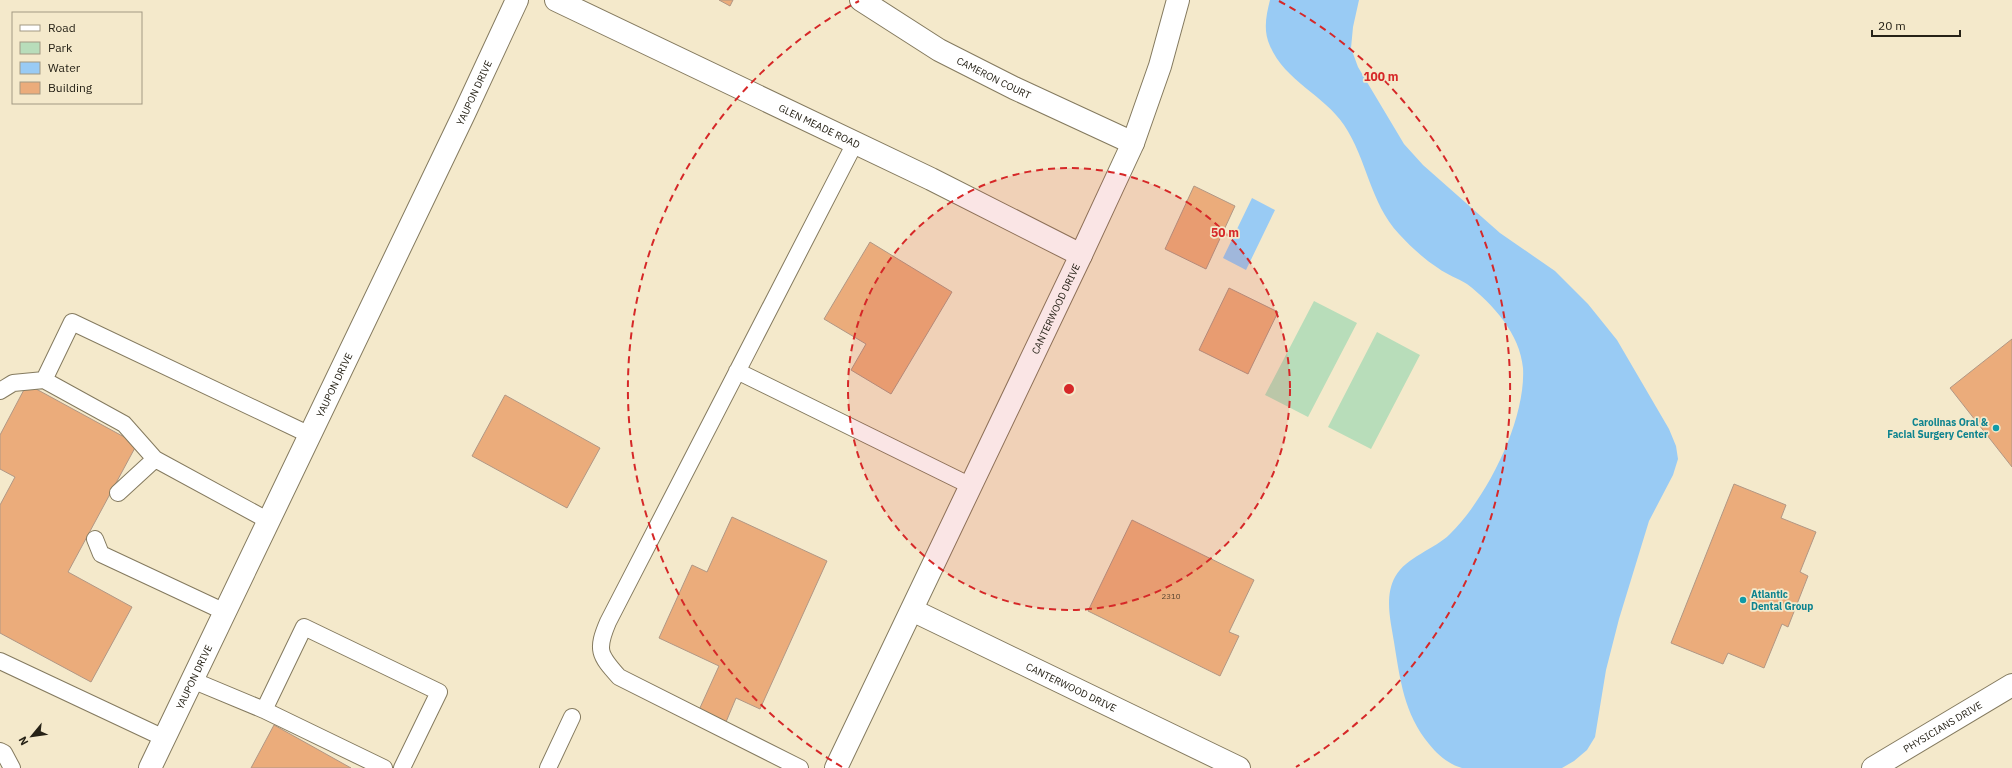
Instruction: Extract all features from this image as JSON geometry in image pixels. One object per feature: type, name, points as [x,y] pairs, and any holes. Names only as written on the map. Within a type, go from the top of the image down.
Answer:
[{"type":"street","name":"YAUPON DRIVE","points":[[150,768],[464,114],[517,0]]},
{"type":"street","name":"GLEN MEADE ROAD","points":[[556,0],[855,143],[1082,255]]},
{"type":"street","name":"CAMERON COURT","points":[[861,0],[939,50],[1014,88],[1133,143]]},
{"type":"street","name":"CANTERWOOD DRIVE","points":[[836,768],[1082,255],[1133,143],[1160,66],[1178,0]]},
{"type":"street","name":"CANTERWOOD DRIVE","points":[[912,610],[1227,765]]},
{"type":"street","name":"PHYSICIANS DRIVE","points":[[1873,768],[2012,686]]},
{"type":"lane","points":[[800,768],[619,677],[605,661],[600,641],[608,622],[855,143]]},
{"type":"lane","points":[[44,380],[72,322],[310,435]]},
{"type":"lane","points":[[737,371],[971,486]]},
{"type":"lane","points":[[0,390],[13,383],[44,380],[124,424],[155,459],[269,521]]},
{"type":"lane","points":[[118,494],[155,459]]},
{"type":"lane","points":[[95,539],[101,554],[225,612]]},
{"type":"lane","points":[[264,710],[304,627],[439,692],[402,768]]},
{"type":"lane","points":[[0,661],[164,738]]},
{"type":"lane","points":[[192,680],[264,710],[384,768]]},
{"type":"lane","points":[[548,768],[572,718]]},
{"type":"lane","points":[[0,751],[4,753],[12,768]]},
{"type":"green space","points":[[1314,301],[1357,323],[1308,417],[1265,395]]},
{"type":"green space","points":[[1377,332],[1420,355],[1371,449],[1328,427]]},
{"type":"water","points":[[1270,0],[1359,0],[1353,27],[1351,48],[1358,67],[1404,144],[1423,165],[1500,233],[1555,271],[1588,304],[1617,340],[1669,429],[1676,446],[1678,459],[1673,475],[1649,521],[1619,619],[1606,670],[1595,737],[1587,750],[1574,761],[1562,768],[1462,768],[1452,764],[1436,752],[1421,733],[1414,721],[1404,696],[1398,669],[1389,610],[1392,585],[1395,577],[1406,564],[1413,558],[1444,540],[1464,519],[1490,479],[1502,457],[1518,411],[1522,389],[1523,368],[1521,355],[1511,332],[1495,310],[1467,284],[1441,270],[1423,257],[1389,222],[1381,209],[1352,138],[1344,125],[1336,114],[1285,69],[1270,46],[1266,35],[1266,18]]},
{"type":"water","points":[[1252,198],[1275,210],[1246,270],[1223,258]]},
{"type":"building","points":[[719,0],[733,0],[730,6]]},
{"type":"building","points":[[1194,186],[1235,206],[1206,269],[1165,249]]},
{"type":"building","points":[[870,242],[952,292],[891,394],[851,370],[866,344],[824,319]]},
{"type":"building","points":[[1229,288],[1278,312],[1248,374],[1199,350]]},
{"type":"building","name":"Carolinas Oral & Facial Surgery Center","points":[[2012,339],[2012,467],[1950,388]]},
{"type":"building","points":[[27,384],[137,444],[68,572],[132,607],[91,682],[0,633],[0,505],[15,477],[0,469],[0,435]]},
{"type":"building","points":[[505,395],[600,448],[567,508],[472,456]]},
{"type":"building","name":"Atlantic Dental Group","points":[[1734,484],[1786,505],[1781,518],[1816,532],[1800,572],[1808,576],[1788,627],[1782,624],[1764,668],[1728,653],[1723,664],[1671,643]]},
{"type":"building","points":[[732,517],[827,561],[760,709],[736,698],[726,722],[699,710],[719,666],[659,638],[692,565],[707,572]]},
{"type":"building","points":[[1132,520],[1254,580],[1229,632],[1239,636],[1220,676],[1088,611]]},
{"type":"building","points":[[274,725],[351,768],[251,768]]},
{"type":"place","name":"Carolinas Oral & Facial Surgery Center","points":[[1996,428]]},
{"type":"place","name":"Atlantic Dental Group","points":[[1743,600]]}]
